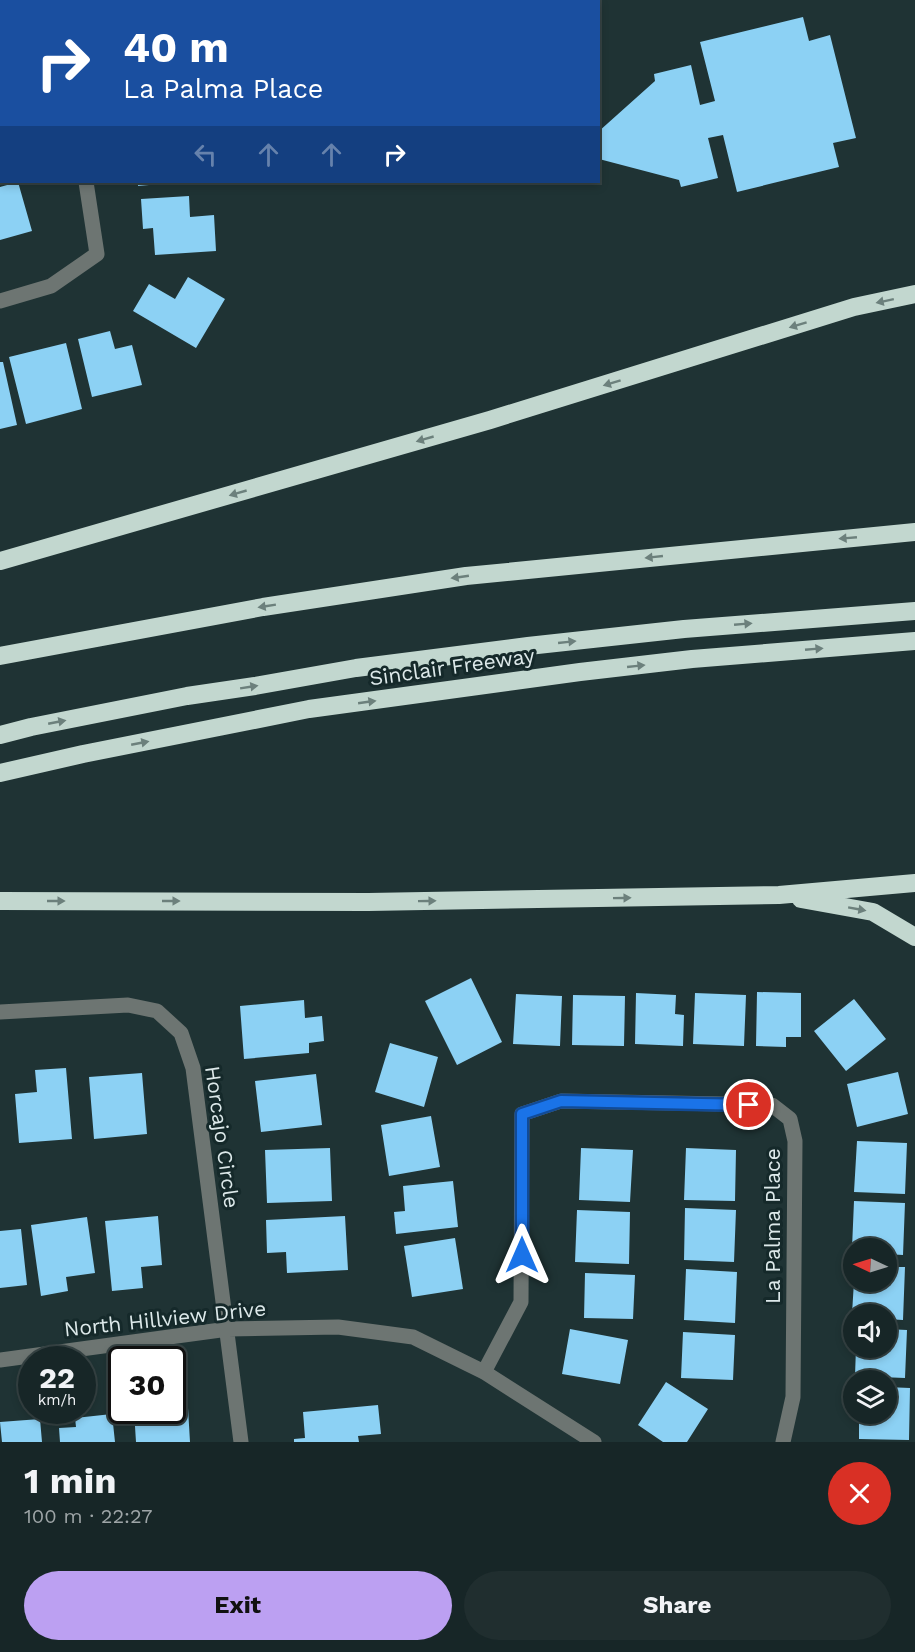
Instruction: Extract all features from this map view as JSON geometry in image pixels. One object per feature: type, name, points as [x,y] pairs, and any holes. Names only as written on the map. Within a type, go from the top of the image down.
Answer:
[{"type":"highway","points":[[0,561],[490,420],[854,308],[915,294]]},
{"type":"highway","points":[[0,657],[263,607],[466,576],[911,532]]},
{"type":"highway","points":[[0,735],[187,696],[356,668],[684,629],[910,611]]},
{"type":"highway","name":"Sinclair Freeway","points":[[0,773],[82,754],[309,710],[692,659],[911,641]]},
{"type":"highway","points":[[0,900],[368,902],[779,895],[915,883]]},
{"type":"highway","points":[[779,895],[873,912],[915,937]]},
{"type":"street","points":[[0,301],[51,286],[97,254],[86,183]]},
{"type":"street","name":"Horcajo Circle","points":[[0,1012],[128,1005],[157,1011],[181,1033],[193,1068],[241,1442]]},
{"type":"street","name":"La Palma Place","points":[[484,1372],[521,1302],[522,1114],[561,1101],[772,1106],[790,1119],[795,1141],[793,1398],[783,1442]]},
{"type":"street","name":"North Hillview Drive","points":[[0,1360],[228,1329],[338,1327],[413,1337],[484,1372],[594,1442]]},
{"type":"building","points":[[803,17],[809,41],[830,35],[856,138],[833,143],[839,167],[737,192],[723,135],[708,138],[718,178],[681,187],[679,180],[600,159],[600,130],[655,81],[654,74],[691,65],[700,105],[715,101],[700,42]]},
{"type":"building","points":[[18,183],[32,231],[0,240],[0,187]]},
{"type":"building","points":[[138,183],[171,183],[138,186]]},
{"type":"building","points":[[189,196],[190,217],[214,215],[216,251],[155,255],[153,228],[143,229],[141,199]]},
{"type":"building","points":[[188,277],[225,299],[196,348],[133,311],[149,284],[175,299]]},
{"type":"building","points":[[110,331],[115,349],[132,345],[142,385],[92,397],[78,339]]},
{"type":"building","points":[[66,343],[82,409],[26,424],[9,357]]},
{"type":"building","points":[[0,362],[3,362],[17,425],[0,429]]},
{"type":"building","points":[[471,978],[502,1042],[457,1065],[425,1001]]},
{"type":"building","points":[[757,992],[801,993],[801,1037],[786,1037],[786,1047],[756,1046]]},
{"type":"building","points":[[636,993],[676,995],[675,1014],[684,1015],[683,1046],[635,1044]]},
{"type":"building","points":[[695,993],[746,995],[744,1046],[693,1044]]},
{"type":"building","points":[[516,994],[562,996],[560,1046],[513,1044]]},
{"type":"building","points":[[573,995],[625,996],[624,1046],[572,1045]]},
{"type":"building","points":[[854,999],[886,1039],[846,1071],[814,1031]]},
{"type":"building","points":[[304,1000],[305,1018],[322,1016],[324,1041],[309,1043],[309,1053],[244,1059],[240,1006]]},
{"type":"building","points":[[390,1043],[438,1057],[424,1107],[375,1092]]},
{"type":"building","points":[[66,1068],[72,1139],[19,1143],[15,1094],[37,1092],[35,1070]]},
{"type":"building","points":[[898,1072],[908,1114],[857,1127],[847,1084]]},
{"type":"building","points":[[142,1073],[147,1134],[94,1139],[89,1077]]},
{"type":"building","points":[[316,1074],[322,1125],[261,1132],[255,1081]]},
{"type":"building","points":[[431,1116],[440,1167],[389,1176],[381,1125]]},
{"type":"building","points":[[857,1141],[907,1143],[905,1194],[854,1192]]},
{"type":"building","points":[[330,1148],[332,1201],[267,1203],[265,1150]]},
{"type":"building","points":[[581,1148],[633,1150],[630,1202],[579,1200]]},
{"type":"building","points":[[686,1148],[736,1150],[735,1201],[684,1200]]},
{"type":"building","points":[[453,1181],[458,1227],[396,1234],[394,1212],[405,1211],[403,1186]]},
{"type":"building","points":[[854,1201],[905,1203],[903,1255],[897,1255],[897,1238],[852,1238]]},
{"type":"building","points":[[685,1208],[736,1210],[734,1262],[684,1260]]},
{"type":"building","points":[[577,1210],[630,1212],[629,1264],[575,1262]]},
{"type":"building","points":[[158,1216],[162,1265],[141,1267],[143,1288],[112,1291],[105,1221]]},
{"type":"building","points":[[345,1216],[348,1270],[287,1273],[286,1252],[267,1253],[266,1220]]},
{"type":"building","points":[[87,1217],[95,1273],[66,1277],[68,1291],[41,1296],[31,1225]]},
{"type":"building","points":[[21,1229],[27,1285],[0,1288],[0,1231]]},
{"type":"building","points":[[455,1238],[463,1289],[412,1297],[404,1246]]},
{"type":"building","points":[[897,1267],[905,1267],[903,1320],[897,1320],[897,1304],[853,1304],[853,1292],[897,1292]]},
{"type":"building","points":[[686,1269],[737,1272],[735,1323],[684,1320]]},
{"type":"building","points":[[585,1273],[635,1275],[633,1319],[584,1318]]},
{"type":"building","points":[[570,1329],[628,1340],[620,1384],[562,1374]]},
{"type":"building","points":[[897,1330],[907,1330],[905,1378],[897,1378],[897,1370],[855,1370],[856,1358],[897,1358]]},
{"type":"building","points":[[683,1332],[735,1335],[733,1380],[681,1378]]},
{"type":"building","points":[[666,1382],[708,1409],[687,1442],[663,1442],[638,1425]]},
{"type":"building","points":[[897,1387],[910,1388],[909,1440],[859,1439],[859,1424],[897,1424]]},
{"type":"building","points":[[378,1405],[381,1434],[358,1436],[359,1442],[294,1442],[294,1439],[305,1438],[303,1412]]},
{"type":"building","points":[[186,1408],[188,1408],[190,1442],[136,1442],[135,1424],[186,1424]]},
{"type":"building","points":[[108,1414],[108,1424],[113,1424],[115,1442],[60,1442],[59,1428],[76,1427],[76,1424],[96,1424],[96,1416]]},
{"type":"building","points":[[18,1421],[18,1424],[40,1424],[42,1442],[2,1442],[0,1422]]},
{"type":"route","points":[[522,1255],[522,1114],[561,1101],[749,1105]]}]
